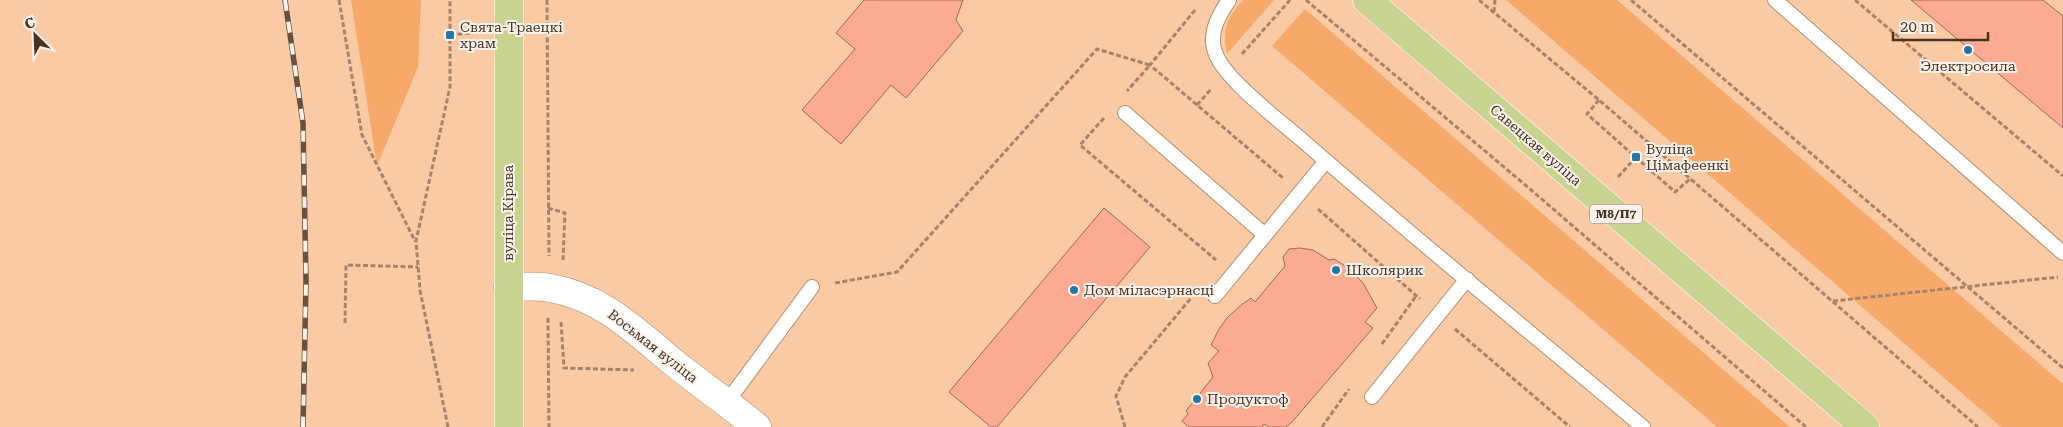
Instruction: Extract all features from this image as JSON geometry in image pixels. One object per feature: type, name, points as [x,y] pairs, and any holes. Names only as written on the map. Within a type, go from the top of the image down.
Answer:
[{"type":"main road","name":"вуліца Кірава","points":[[509,0],[509,427]]},
{"type":"main road","name":"Савецкая вуліца","points":[[1367,0],[1865,427]]},
{"type":"street","name":"Восьмая вуліца","points":[[508,287],[549,287],[578,295],[619,316],[684,371],[727,402],[757,427]]},
{"type":"lane","points":[[1229,0],[1219,15],[1213,33],[1215,52],[1233,79],[1326,161],[1643,427]]},
{"type":"lane","points":[[1775,0],[2063,252]]},
{"type":"lane","points":[[1126,112],[1265,235]]},
{"type":"lane","points":[[1215,296],[1326,161]]},
{"type":"lane","points":[[1372,397],[1467,279]]},
{"type":"lane","points":[[727,402],[812,288]]},
{"type":"path","points":[[339,0],[362,136],[416,241]]},
{"type":"path","points":[[448,427],[420,290],[416,241],[450,87],[450,0]]},
{"type":"path","points":[[547,0],[549,427]]},
{"type":"path","points":[[1306,0],[1501,164],[1806,427]]},
{"type":"path","points":[[1479,0],[1599,100],[1978,427]]},
{"type":"path","points":[[1494,13],[1495,0]]},
{"type":"path","points":[[1631,0],[2063,368]]},
{"type":"path","points":[[1855,0],[2063,176]]},
{"type":"path","points":[[1150,65],[1197,7]]},
{"type":"path","points":[[812,288],[897,272],[1098,49],[1150,65],[1570,427]]},
{"type":"path","points":[[1599,100],[1587,114],[1675,192],[1690,179]]},
{"type":"path","points":[[1080,145],[1220,264]]},
{"type":"path","points":[[548,208],[565,213]]},
{"type":"path","points":[[345,322],[346,264],[418,266]]},
{"type":"path","points":[[1832,301],[2063,276]]},
{"type":"path","points":[[1125,427],[1116,396],[1126,377],[1195,294]]},
{"type":"path","points":[[561,318],[564,368],[638,370]]},
{"type":"shaded area","points":[[351,0],[421,0],[418,67],[377,166]]},
{"type":"shaded area","points":[[1243,0],[1274,0],[1227,54],[1225,31],[1229,19]]},
{"type":"shaded area","points":[[1506,0],[1617,0],[2063,384],[2063,427],[2001,427]]},
{"type":"shaded area","points":[[1305,9],[1790,427],[1717,427],[1272,46]]},
{"type":"building","points":[[864,0],[963,0],[956,20],[963,31],[906,98],[891,85],[841,144],[802,110],[855,49],[836,33]]},
{"type":"building","points":[[1911,0],[2043,0],[2063,16],[2063,128]]},
{"type":"building","name":"Дом міласэрнасці","points":[[1104,208],[1150,247],[997,427],[991,427],[949,392]]},
{"type":"building","points":[[1289,249],[1313,250],[1329,260],[1334,259],[1347,267],[1363,283],[1377,308],[1365,322],[1373,328],[1286,427],[1269,427],[1264,424],[1262,427],[1189,427],[1182,421],[1188,414],[1186,411],[1213,377],[1208,363],[1219,351],[1211,345],[1219,329],[1227,318],[1240,306],[1251,298],[1255,302],[1285,266],[1283,257]]},
{"type":"railway","points":[[285,0],[303,123],[306,281],[303,427]]},
{"type":"place","name":"Свята-Траецкі храм","points":[[450,35]]},
{"type":"place","name":"Электросила","points":[[1968,50]]},
{"type":"place","name":"Вуліца Цімафеенкі","points":[[1636,157]]},
{"type":"place","name":"Школярик","points":[[1336,270]]},
{"type":"place","name":"Дом міласэрнасці","points":[[1074,290]]},
{"type":"place","name":"Продуктоф","points":[[1197,399]]}]
